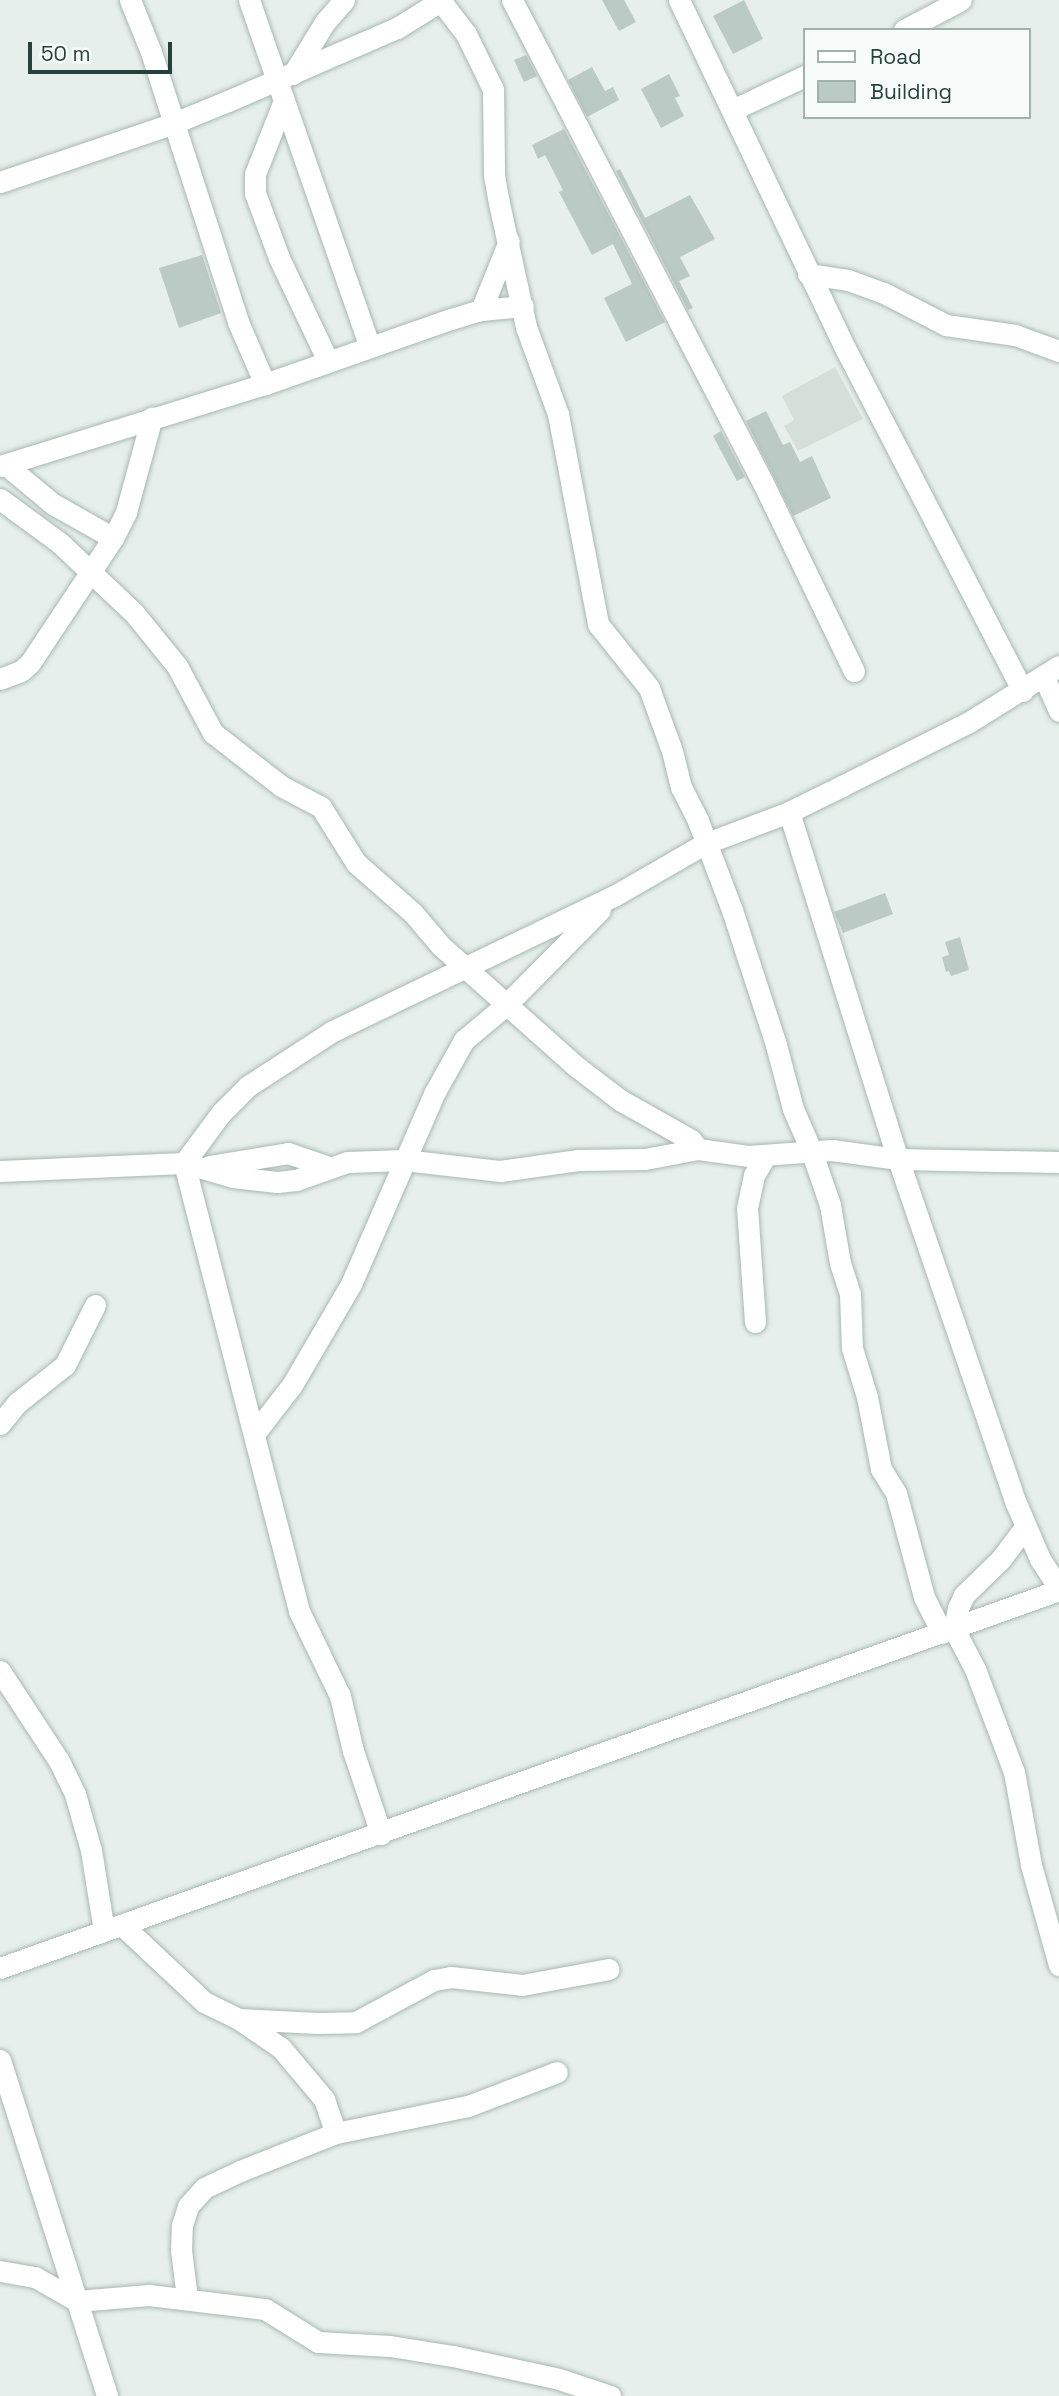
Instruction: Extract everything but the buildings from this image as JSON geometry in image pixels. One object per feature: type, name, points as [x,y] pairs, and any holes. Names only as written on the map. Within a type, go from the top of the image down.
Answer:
[{"type":"street","points":[[130,0],[174,123],[238,321],[265,384]]},
{"type":"street","points":[[248,0],[284,78],[283,103],[255,174],[255,193],[279,258],[328,361]]},
{"type":"street","points":[[284,78],[344,0]]},
{"type":"street","points":[[512,0],[763,483],[854,671]]},
{"type":"street","points":[[679,0],[808,274],[1023,691]]},
{"type":"street","points":[[908,28],[961,0]]},
{"type":"street","points":[[0,182],[174,123],[284,78],[397,28],[441,1],[466,34],[493,89],[494,175],[526,327],[558,414],[598,624],[649,688],[672,751],[681,787],[698,821],[704,844],[716,868],[757,985],[793,1110],[811,1150],[830,1205],[850,1294],[852,1348],[867,1397],[881,1469],[896,1493],[924,1597],[975,1670],[1014,1772],[1031,1866],[1059,1965]]},
{"type":"street","points":[[732,110],[804,76]]},
{"type":"street","points":[[283,103],[370,347]]},
{"type":"street","points":[[481,310],[509,241]]},
{"type":"street","points":[[808,274],[848,280],[884,293],[946,325],[1015,335],[1059,351]]},
{"type":"street","points":[[3,465],[265,384],[481,310],[523,306]]},
{"type":"street","points":[[0,679],[21,671],[30,663],[113,538],[126,512],[152,418]]},
{"type":"street","points":[[3,465],[53,505],[113,538]]},
{"type":"street","points":[[0,499],[90,570],[157,638],[188,684],[213,733],[281,786],[321,807],[356,863],[466,967],[598,1084],[691,1140],[698,1149]]},
{"type":"street","points":[[381,1834],[353,1751],[340,1696],[299,1611],[254,1434],[192,1165],[231,1101],[268,1072],[331,1032],[614,896],[704,844],[789,812],[969,722],[1052,671],[1059,711]]},
{"type":"street","points":[[0,1968],[381,1834],[1059,1589],[1025,1527],[898,1159],[789,812]]},
{"type":"street","points":[[254,1434],[297,1378],[351,1284],[435,1092],[464,1040],[507,1004],[614,896]]},
{"type":"street","points":[[0,1171],[192,1165],[233,1177],[277,1182],[296,1180],[347,1162],[404,1160],[500,1171],[578,1160],[645,1159],[698,1149],[730,1155],[766,1155],[811,1150],[898,1159],[1059,1163]]},
{"type":"street","points":[[755,1322],[747,1208],[754,1175],[766,1155]]},
{"type":"street","points":[[0,1424],[18,1403],[65,1365],[95,1305]]},
{"type":"street","points":[[948,1631],[964,1595],[1001,1559],[1025,1527]]},
{"type":"street","points":[[0,1671],[59,1761],[75,1794],[113,1928],[204,2003],[239,2019],[281,2048],[324,2098],[336,2133]]},
{"type":"street","points":[[239,2019],[317,2023],[356,2021],[434,1980],[451,1977],[522,1985],[609,1969]]},
{"type":"street","points":[[0,2060],[107,2396]]},
{"type":"street","points":[[187,2298],[181,2250],[187,2206],[204,2188],[336,2133],[468,2106],[557,2072]]},
{"type":"street","points":[[0,2271],[35,2277],[77,2301],[149,2295],[265,2309],[318,2342],[390,2346],[453,2356],[559,2379],[610,2396]]},
{"type":"shaded area","points":[[835,367],[863,419],[798,451],[784,426],[794,420],[782,396]]}]
